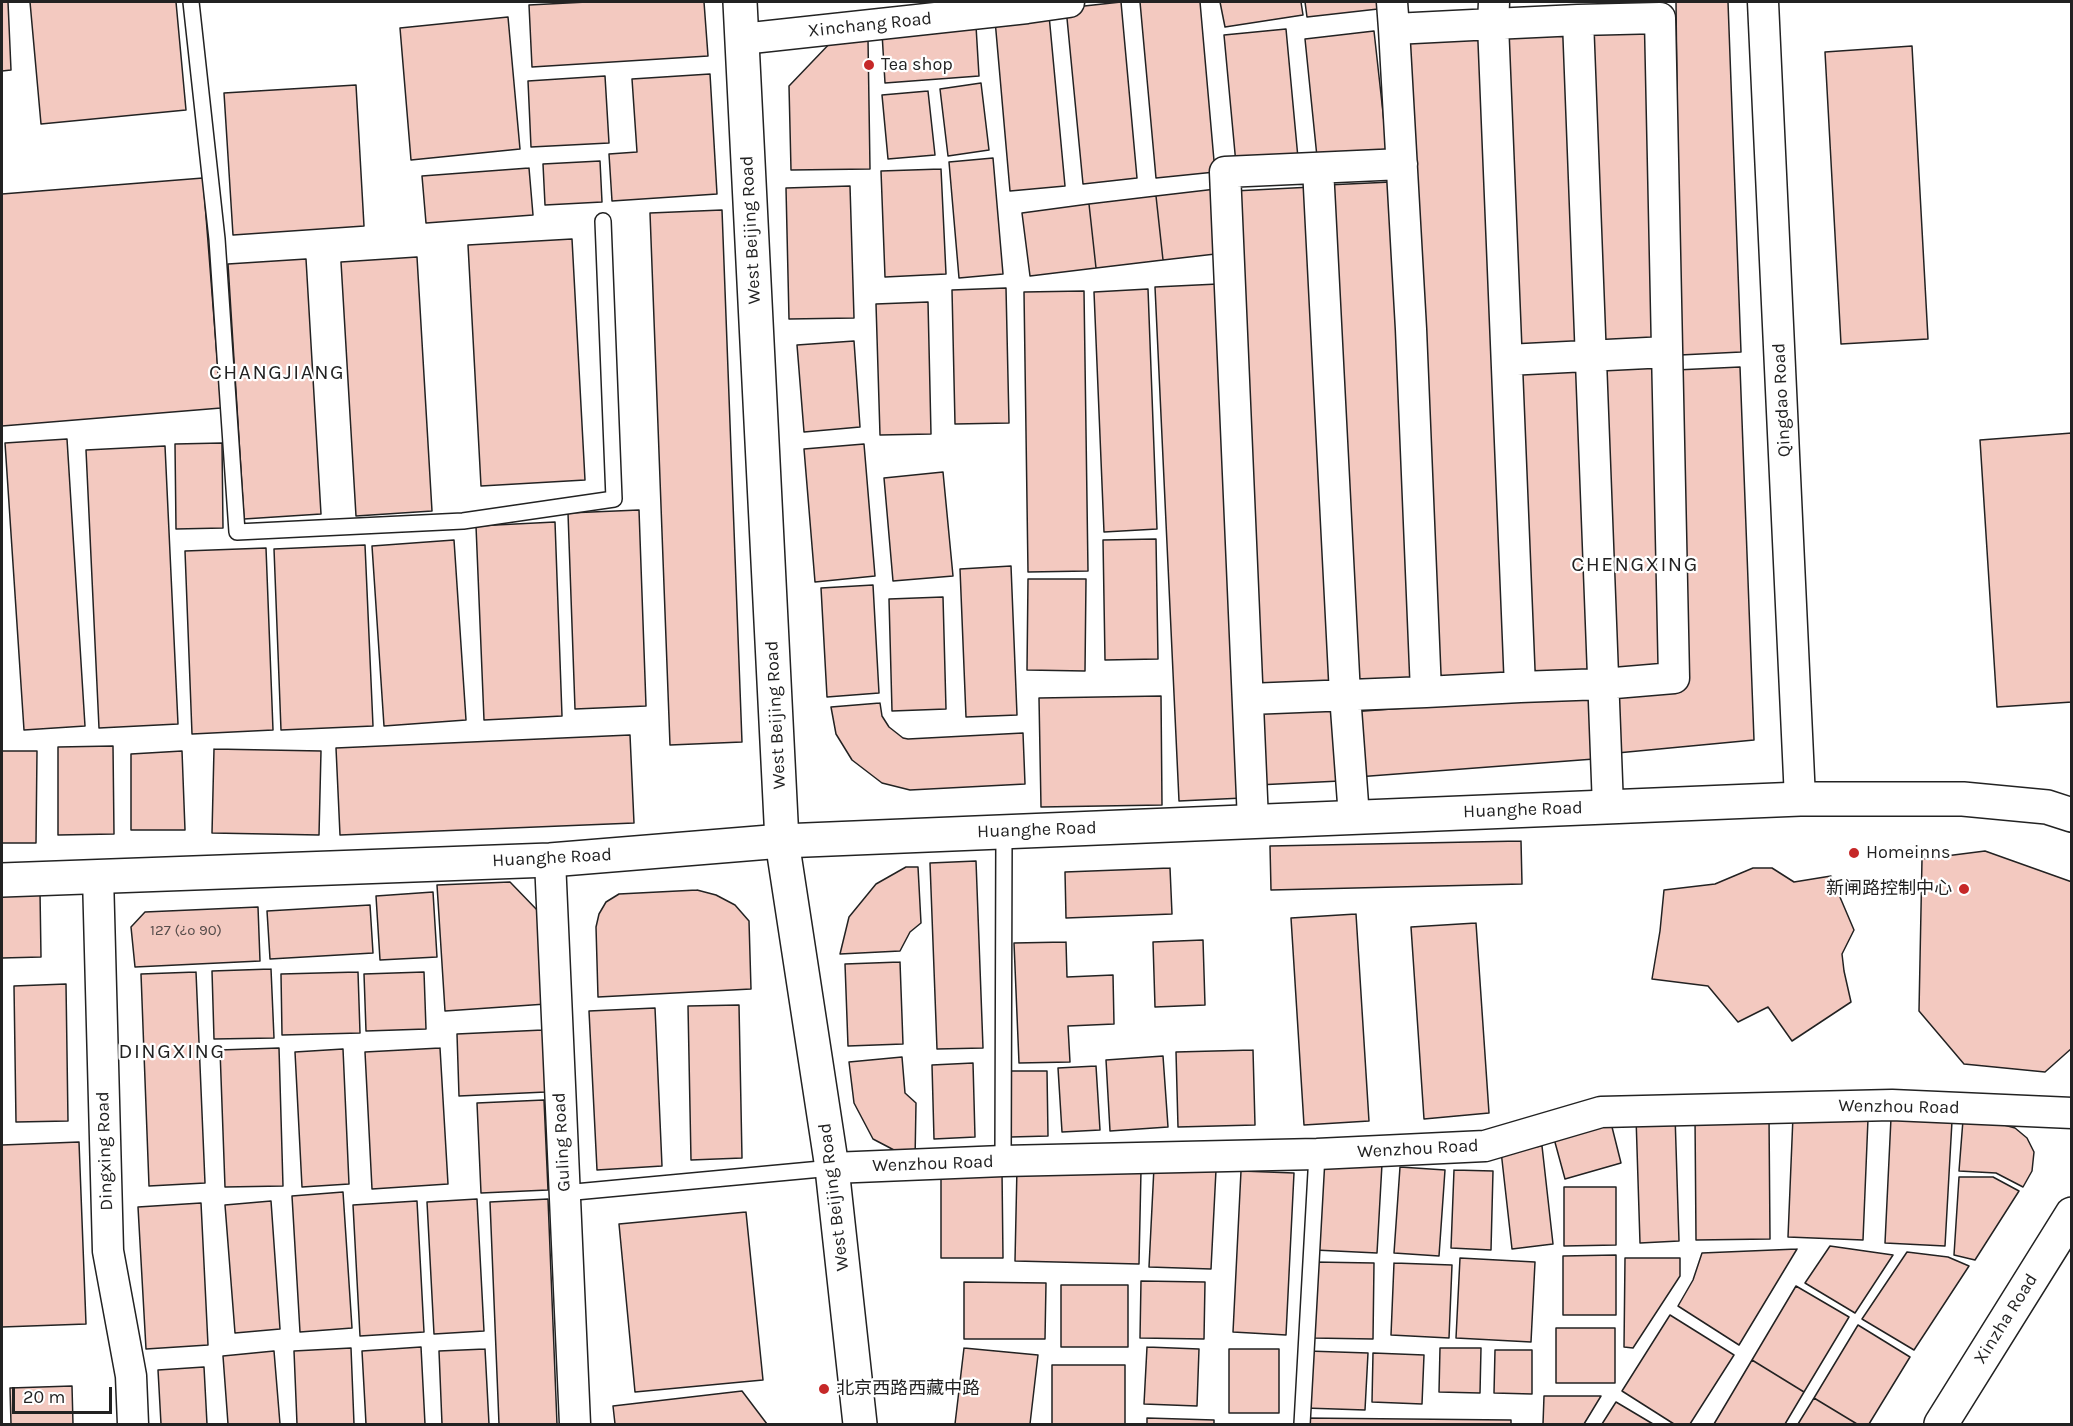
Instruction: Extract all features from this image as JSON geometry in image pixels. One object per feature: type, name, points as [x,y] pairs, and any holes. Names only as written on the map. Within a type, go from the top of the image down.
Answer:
[{"type":"street","name":"West Beijing Road","points":[[740,2],[782,841],[832,1168],[860,1425]]},
{"type":"street","name":"Xinchang Road","points":[[742,39],[1069,2]]},
{"type":"street","name":"Qingdao Road","points":[[1763,2],[1800,799]]},
{"type":"street","points":[[1493,13],[1520,687]]},
{"type":"street","points":[[1249,699],[1426,692],[1520,687],[1603,684],[1674,678],[1660,18],[1578,20],[1493,13],[1393,15],[1411,329],[1426,692]]},
{"type":"street","points":[[1578,20],[1608,807]]},
{"type":"street","points":[[1253,821],[1225,172],[1401,164]]},
{"type":"street","points":[[1318,168],[1345,695],[1354,817]]},
{"type":"street","points":[[1507,360],[1667,352]]},
{"type":"street","name":"Huanghe Road","points":[[2,880],[550,860],[782,841],[1800,799],[1963,799],[2047,807],[2072,815]]},
{"type":"street","name":"Guling Road","points":[[550,860],[575,1425]]},
{"type":"street","name":"Dingxing Road","points":[[98,876],[108,1251],[131,1376],[133,1425]]},
{"type":"street","name":"Wenzhou Road","points":[[832,1168],[1002,1161],[1317,1154],[1485,1146],[1601,1112],[1892,1105],[2072,1113]]},
{"type":"street","name":"Xinzha Road","points":[[1941,1425],[2072,1214]]},
{"type":"lane","points":[[191,2],[217,239],[237,532],[463,521],[614,499],[603,221]]},
{"type":"lane","points":[[1002,1161],[1004,831]]},
{"type":"lane","points":[[1302,1425],[1317,1154]]},
{"type":"lane","points":[[564,1193],[832,1168]]},
{"type":"building","points":[[2,2],[8,2],[11,70],[2,71]]},
{"type":"building","points":[[30,2],[176,2],[186,110],[41,124]]},
{"type":"building","points":[[587,2],[704,2],[708,56],[532,67],[529,5]]},
{"type":"building","points":[[1121,2],[1137,178],[1083,184],[1066,8]]},
{"type":"building","points":[[1140,2],[1200,2],[1215,172],[1156,178]]},
{"type":"building","points":[[1220,2],[1301,2],[1303,15],[1225,27]]},
{"type":"building","points":[[1305,2],[1377,2],[1378,9],[1307,17]]},
{"type":"building","points":[[1676,2],[1728,2],[1741,352],[1680,355]]},
{"type":"building","points":[[1049,15],[1065,186],[1010,191],[995,20]]},
{"type":"building","points":[[508,17],[520,149],[411,160],[400,28]]},
{"type":"building","points":[[976,26],[979,76],[885,83],[882,33]]},
{"type":"building","points":[[1286,29],[1298,158],[1236,164],[1224,35]]},
{"type":"building","points":[[1569,30],[1584,342],[1519,346],[1504,33]]},
{"type":"building","points":[[1649,30],[1664,340],[1599,343],[1584,33]]},
{"type":"building","points":[[1374,31],[1387,149],[1317,157],[1305,39]]},
{"type":"building","points":[[1479,37],[1506,677],[1434,681],[1405,41]]},
{"type":"building","points":[[834,39],[868,39],[870,169],[791,170],[789,86]]},
{"type":"building","points":[[1912,46],[1928,339],[1841,344],[1825,52]]},
{"type":"building","points":[[710,74],[717,194],[612,201],[609,154],[637,152],[632,79]]},
{"type":"building","points":[[605,76],[609,143],[531,147],[528,81]]},
{"type":"building","points":[[981,83],[989,150],[948,156],[940,89]]},
{"type":"building","points":[[356,85],[364,226],[233,235],[224,93]]},
{"type":"building","points":[[928,91],[935,155],[888,159],[882,95]]},
{"type":"building","points":[[993,158],[1003,274],[959,278],[949,162]]},
{"type":"building","points":[[600,161],[602,202],[545,205],[543,164]]},
{"type":"building","points":[[529,168],[533,215],[426,223],[422,176]]},
{"type":"building","points":[[941,169],[946,274],[885,277],[881,171]]},
{"type":"building","points":[[203,178],[221,408],[2,426],[2,194]]},
{"type":"building","points":[[1391,182],[1412,684],[1352,687],[1327,185]]},
{"type":"building","points":[[850,186],[854,318],[789,319],[786,188]]},
{"type":"building","points":[[1312,187],[1335,682],[1257,686],[1234,191]]},
{"type":"building","points":[[1216,189],[1224,253],[1163,260],[1156,196]]},
{"type":"building","points":[[1156,196],[1163,260],[1096,268],[1089,204]]},
{"type":"building","points":[[1089,204],[1096,268],[1030,276],[1022,213]]},
{"type":"building","points":[[722,210],[742,742],[670,745],[650,213]]},
{"type":"building","points":[[572,239],[585,480],[481,486],[468,245]]},
{"type":"building","points":[[417,257],[432,511],[356,516],[341,262]]},
{"type":"building","points":[[306,259],[321,514],[244,519],[228,264]]},
{"type":"building","points":[[1218,284],[1243,798],[1179,801],[1155,287]]},
{"type":"building","points":[[1006,288],[1009,423],[955,424],[952,290]]},
{"type":"building","points":[[1148,289],[1157,529],[1104,532],[1094,292]]},
{"type":"building","points":[[1084,291],[1088,571],[1028,572],[1024,292]]},
{"type":"building","points":[[928,302],[931,434],[880,435],[876,304]]},
{"type":"building","points":[[854,341],[860,427],[804,432],[797,345]]},
{"type":"building","points":[[1658,363],[1672,669],[1609,673],[1594,367]]},
{"type":"building","points":[[1740,367],[1754,740],[1617,753],[1613,693],[1684,686],[1676,370]]},
{"type":"building","points":[[1580,369],[1595,671],[1530,674],[1516,373]]},
{"type":"building","points":[[2072,433],[2072,702],[1997,707],[1980,440]]},
{"type":"building","points":[[67,439],[85,726],[24,730],[5,443]]},
{"type":"building","points":[[222,443],[223,528],[176,529],[175,444]]},
{"type":"building","points":[[864,444],[875,576],[815,582],[804,449]]},
{"type":"building","points":[[165,446],[178,724],[99,728],[86,450]]},
{"type":"building","points":[[943,472],[953,576],[893,581],[884,478]]},
{"type":"building","points":[[639,510],[646,706],[575,709],[568,513]]},
{"type":"building","points":[[555,522],[562,716],[484,720],[476,526]]},
{"type":"building","points":[[1156,539],[1158,659],[1105,660],[1103,540]]},
{"type":"building","points":[[454,540],[466,720],[384,726],[372,546]]},
{"type":"building","points":[[365,545],[373,726],[281,730],[274,549]]},
{"type":"building","points":[[266,548],[273,730],[192,734],[185,551]]},
{"type":"building","points":[[1011,566],[1017,715],[966,717],[960,569]]},
{"type":"building","points":[[1028,579],[1086,579],[1085,671],[1027,670]]},
{"type":"building","points":[[873,585],[879,693],[827,697],[821,588]]},
{"type":"building","points":[[943,597],[946,709],[892,711],[889,599]]},
{"type":"building","points":[[1593,694],[1594,759],[1357,777],[1351,712]]},
{"type":"building","points":[[1161,696],[1162,805],[1041,807],[1039,698]]},
{"type":"building","points":[[1336,697],[1340,781],[1257,785],[1253,704]]},
{"type":"building","points":[[880,703],[882,716],[889,727],[903,738],[1023,733],[1025,784],[910,790],[882,783],[852,760],[836,734],[831,707]]},
{"type":"building","points":[[630,735],[634,823],[340,835],[336,748]]},
{"type":"building","points":[[113,746],[114,834],[58,835],[58,747]]},
{"type":"building","points":[[214,749],[321,751],[319,835],[212,833]]},
{"type":"building","points":[[2,751],[37,751],[36,843],[2,843]]},
{"type":"building","points":[[182,751],[185,830],[131,830],[131,754]]},
{"type":"building","points":[[1521,841],[1522,884],[1271,890],[1270,846]]},
{"type":"building","points":[[1985,851],[2072,882],[2072,1048],[2045,1072],[1964,1064],[1919,1011],[1922,859]]},
{"type":"building","points":[[976,861],[983,1048],[937,1049],[930,863]]},
{"type":"building","points":[[906,867],[918,867],[921,923],[910,932],[900,951],[840,954],[849,917],[876,884]]},
{"type":"building","points":[[1170,868],[1172,914],[1066,918],[1065,872]]},
{"type":"building","points":[[1753,868],[1772,868],[1794,882],[1831,876],[1854,930],[1842,954],[1851,1002],[1792,1041],[1768,1007],[1738,1022],[1708,986],[1652,979],[1664,890],[1715,884]]},
{"type":"building","points":[[510,882],[539,912],[546,1004],[445,1011],[437,885]]},
{"type":"building","points":[[697,890],[716,895],[735,905],[749,921],[751,989],[598,997],[596,927],[599,914],[606,902],[619,894]]},
{"type":"building","points":[[40,892],[41,957],[2,958],[2,893]]},
{"type":"building","points":[[433,892],[437,957],[380,960],[376,896]]},
{"type":"building","points":[[370,905],[373,953],[270,959],[267,911]]},
{"type":"building","points":[[258,907],[260,961],[135,967],[131,927],[145,912]]},
{"type":"building","points":[[1356,914],[1369,1121],[1304,1125],[1291,918]]},
{"type":"building","points":[[1476,923],[1489,1113],[1424,1119],[1411,927]]},
{"type":"building","points":[[1203,940],[1205,1005],[1155,1007],[1153,942]]},
{"type":"building","points":[[1066,942],[1067,977],[1113,975],[1114,1024],[1068,1026],[1070,1062],[1019,1063],[1014,943]]},
{"type":"building","points":[[900,962],[903,1044],[848,1046],[845,964]]},
{"type":"building","points":[[271,969],[274,1038],[214,1039],[212,971]]},
{"type":"building","points":[[196,972],[205,1183],[149,1186],[141,974]]},
{"type":"building","points":[[358,972],[360,1033],[282,1035],[281,974]]},
{"type":"building","points":[[424,972],[426,1029],[366,1031],[364,974]]},
{"type":"building","points":[[66,984],[68,1121],[16,1122],[14,986]]},
{"type":"building","points":[[739,1005],[742,1158],[691,1160],[688,1006]]},
{"type":"building","points":[[655,1008],[662,1166],[597,1170],[589,1011]]},
{"type":"building","points":[[543,1030],[546,1092],[459,1096],[457,1034]]},
{"type":"building","points":[[279,1048],[283,1186],[225,1187],[220,1050]]},
{"type":"building","points":[[440,1048],[448,1184],[372,1189],[365,1052]]},
{"type":"building","points":[[343,1049],[349,1184],[302,1187],[295,1052]]},
{"type":"building","points":[[1253,1050],[1255,1125],[1178,1127],[1176,1052]]},
{"type":"building","points":[[1163,1056],[1168,1127],[1110,1131],[1106,1060]]},
{"type":"building","points":[[902,1057],[905,1093],[916,1103],[915,1161],[873,1139],[854,1103],[849,1062]]},
{"type":"building","points":[[973,1063],[975,1137],[934,1139],[932,1065]]},
{"type":"building","points":[[1096,1066],[1100,1130],[1062,1132],[1058,1068]]},
{"type":"building","points":[[1010,1071],[1047,1071],[1048,1136],[1011,1137]]},
{"type":"building","points":[[544,1100],[548,1190],[481,1193],[477,1103]]},
{"type":"building","points":[[1675,1115],[1679,1241],[1640,1243],[1636,1117]]},
{"type":"building","points":[[1769,1116],[1770,1239],[1696,1240],[1695,1117]]},
{"type":"building","points":[[1793,1116],[1868,1119],[1863,1240],[1788,1237]]},
{"type":"building","points":[[1891,1118],[1952,1121],[1945,1246],[1885,1243]]},
{"type":"building","points":[[1610,1119],[1621,1163],[1565,1179],[1553,1135]]},
{"type":"building","points":[[1963,1120],[1997,1123],[2015,1128],[2027,1138],[2034,1152],[2032,1171],[2023,1187],[1996,1173],[1959,1171]]},
{"type":"building","points":[[79,1142],[86,1324],[2,1327],[2,1145]]},
{"type":"building","points":[[1542,1146],[1553,1244],[1512,1249],[1501,1151]]},
{"type":"building","points":[[1320,1161],[1382,1164],[1377,1253],[1315,1250]]},
{"type":"building","points":[[1017,1167],[1141,1170],[1139,1264],[1015,1261]]},
{"type":"building","points":[[1154,1167],[1216,1170],[1211,1269],[1149,1267]]},
{"type":"building","points":[[1400,1167],[1445,1170],[1439,1256],[1394,1253]]},
{"type":"building","points":[[1454,1170],[1493,1171],[1491,1250],[1451,1248]]},
{"type":"building","points":[[941,1171],[1002,1171],[1003,1258],[941,1258]]},
{"type":"building","points":[[1241,1171],[1294,1173],[1286,1335],[1233,1332]]},
{"type":"building","points":[[1959,1177],[1993,1177],[2019,1191],[1975,1260],[1954,1255]]},
{"type":"building","points":[[1564,1187],[1616,1187],[1616,1245],[1564,1246]]},
{"type":"building","points":[[343,1192],[352,1328],[300,1332],[292,1196]]},
{"type":"building","points":[[477,1199],[484,1331],[434,1334],[427,1202]]},
{"type":"building","points":[[548,1199],[557,1424],[499,1424],[490,1202]]},
{"type":"building","points":[[271,1201],[280,1329],[235,1333],[225,1205]]},
{"type":"building","points":[[417,1201],[424,1332],[360,1336],[353,1205]]},
{"type":"building","points":[[201,1203],[208,1345],[146,1349],[138,1207]]},
{"type":"building","points":[[746,1212],[763,1380],[635,1392],[619,1224]]},
{"type":"building","points":[[1830,1246],[1893,1255],[1855,1313],[1805,1283]]},
{"type":"building","points":[[1797,1249],[1739,1345],[1678,1306],[1693,1280],[1702,1253]]},
{"type":"building","points":[[1907,1252],[1948,1257],[1969,1266],[1914,1350],[1862,1319]]},
{"type":"building","points":[[1616,1255],[1616,1315],[1563,1315],[1563,1256]]},
{"type":"building","points":[[1460,1258],[1535,1262],[1531,1342],[1456,1338]]},
{"type":"building","points":[[1625,1258],[1680,1258],[1680,1276],[1633,1348],[1624,1347]]},
{"type":"building","points":[[1313,1262],[1374,1263],[1373,1339],[1312,1338]]},
{"type":"building","points":[[1394,1263],[1452,1265],[1449,1338],[1391,1335]]},
{"type":"building","points":[[1141,1281],[1205,1282],[1204,1339],[1140,1338]]},
{"type":"building","points":[[964,1282],[1046,1283],[1045,1339],[964,1339]]},
{"type":"building","points":[[1061,1285],[1128,1285],[1128,1347],[1061,1347]]},
{"type":"building","points":[[1796,1286],[1849,1317],[1804,1392],[1752,1360]]},
{"type":"building","points":[[1670,1315],[1734,1355],[1690,1424],[1674,1424],[1622,1391]]},
{"type":"building","points":[[1858,1325],[1910,1357],[1869,1424],[1857,1424],[1814,1398]]},
{"type":"building","points":[[1556,1328],[1615,1328],[1615,1383],[1556,1383]]},
{"type":"building","points":[[421,1347],[425,1424],[366,1424],[362,1351]]},
{"type":"building","points":[[1147,1347],[1199,1349],[1197,1406],[1144,1404]]},
{"type":"building","points":[[351,1348],[354,1424],[297,1424],[294,1351]]},
{"type":"building","points":[[964,1348],[1038,1355],[1030,1424],[955,1424]]},
{"type":"building","points":[[1440,1348],[1481,1348],[1480,1393],[1439,1392]]},
{"type":"building","points":[[485,1349],[489,1424],[442,1424],[439,1351]]},
{"type":"building","points":[[1229,1349],[1279,1349],[1279,1413],[1229,1413]]},
{"type":"building","points":[[1495,1350],[1532,1350],[1532,1394],[1494,1393]]},
{"type":"building","points":[[274,1351],[280,1424],[228,1424],[223,1356]]},
{"type":"building","points":[[1308,1351],[1368,1353],[1365,1410],[1305,1408]]},
{"type":"building","points":[[1373,1353],[1424,1355],[1422,1404],[1372,1402]]},
{"type":"building","points":[[1752,1360],[1804,1392],[1785,1424],[1714,1424]]},
{"type":"building","points":[[1052,1365],[1125,1365],[1125,1424],[1052,1424]]},
{"type":"building","points":[[204,1367],[207,1424],[161,1424],[158,1370]]},
{"type":"building","points":[[72,1386],[73,1424],[11,1424],[10,1388]]},
{"type":"building","points":[[742,1391],[767,1424],[615,1424],[613,1406]]},
{"type":"building","points":[[1544,1396],[1601,1396],[1584,1424],[1543,1424]]},
{"type":"building","points":[[1814,1398],[1857,1424],[1798,1424]]},
{"type":"building","points":[[1616,1402],[1653,1424],[1602,1424]]},
{"type":"building","points":[[1147,1418],[1214,1420],[1214,1424],[1147,1424]]},
{"type":"building","points":[[1302,1418],[1511,1420],[1511,1424],[1302,1424]]},
{"type":"place","name":"Tea shop","points":[[869,65]]},
{"type":"place","name":"Homeinns","points":[[1854,853]]},
{"type":"place","name":"新闸路控制中心","points":[[1964,889]]},
{"type":"place","name":"北京西路西藏中路","points":[[824,1389]]},
{"type":"district","name":"CHANGJIANG","points":[[277,373]]},
{"type":"district","name":"CHENGXING","points":[[1635,565]]},
{"type":"district","name":"DINGXING","points":[[172,1052]]}]
